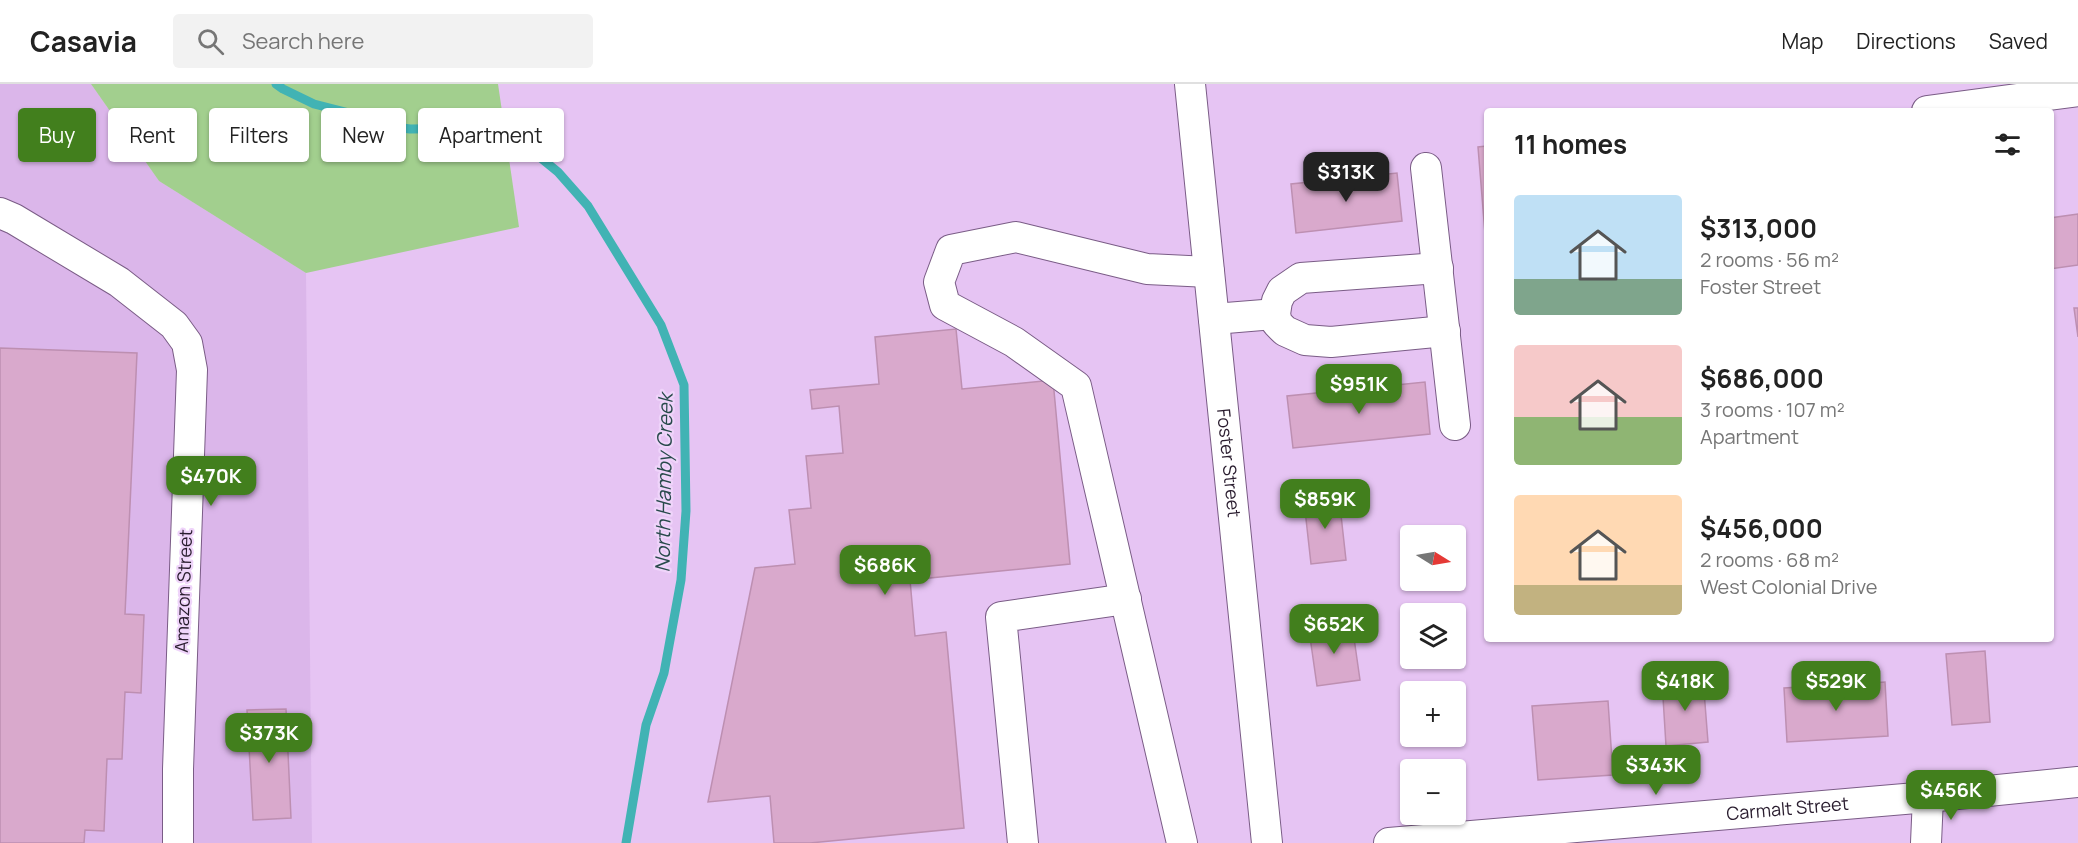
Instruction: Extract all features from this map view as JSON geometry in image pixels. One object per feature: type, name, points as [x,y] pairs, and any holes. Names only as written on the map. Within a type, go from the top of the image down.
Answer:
[{"type":"street","name":"Foster Street","points":[[1190,84],[1267,843]]},
{"type":"street","points":[[1951,108],[2078,92]]},
{"type":"street","points":[[1426,168],[1455,425]]},
{"type":"street","name":"Amazon Street","points":[[0,213],[14,219],[119,282],[174,325],[187,343],[192,370],[178,843]]},
{"type":"street","points":[[1182,843],[1076,387],[1014,342],[945,305],[939,282],[951,250],[1016,237],[1147,269],[1209,272]]},
{"type":"street","points":[[1438,268],[1301,278],[1282,291],[1277,301],[1275,314],[1277,323],[1285,331],[1305,340],[1331,342],[1445,331]]},
{"type":"street","points":[[1214,319],[1275,314]]},
{"type":"street","points":[[1023,843],[1001,617],[1126,599]]},
{"type":"street","name":"Carmalt Street","points":[[1389,843],[2078,782]]},
{"type":"street","points":[[1926,843],[1928,797]]},
{"type":"shaded area","points":[[0,84],[91,84],[108,108],[108,162],[146,162],[159,181],[306,273],[312,843],[0,843]]},
{"type":"green space","points":[[91,84],[498,84],[502,108],[418,108],[418,162],[509,162],[519,227],[306,273],[159,181],[146,162],[197,162],[197,108],[108,108]]},
{"type":"building","points":[[1484,146],[1484,221],[1478,147]]},
{"type":"building","points":[[1397,173],[1402,221],[1296,233],[1291,184]]},
{"type":"building","points":[[2078,214],[2078,265],[2054,268],[2054,217]]},
{"type":"building","points":[[2074,308],[2078,308],[2078,337]]},
{"type":"building","points":[[956,329],[962,389],[1053,380],[1070,564],[910,580],[915,636],[946,632],[964,828],[810,843],[774,843],[770,796],[708,802],[755,568],[795,564],[789,510],[811,508],[806,456],[843,453],[839,406],[812,409],[810,390],[879,384],[875,337]]},
{"type":"building","points":[[0,348],[137,353],[125,614],[144,615],[141,693],[125,692],[122,759],[107,759],[104,831],[85,830],[84,843],[0,843]]},
{"type":"building","points":[[1425,382],[1430,434],[1293,448],[1287,396]]},
{"type":"building","points":[[1339,497],[1346,560],[1311,564],[1304,501]]},
{"type":"building","points":[[1352,624],[1360,680],[1317,686],[1309,630]]},
{"type":"building","points":[[1985,651],[1990,722],[1952,725],[1946,654]]},
{"type":"building","points":[[1703,678],[1708,742],[1666,746],[1662,681]]},
{"type":"building","points":[[1885,682],[1888,736],[1787,742],[1784,688]]},
{"type":"building","points":[[1608,701],[1613,775],[1538,780],[1532,706]]},
{"type":"building","points":[[286,709],[291,818],[253,820],[247,710]]},
{"type":"waterway","name":"North Hamby Creek","points":[[276,84],[314,104],[357,115],[366,123],[410,129],[504,128],[558,172],[588,206],[661,325],[684,385],[686,511],[681,580],[664,673],[646,725],[626,843]]}]
